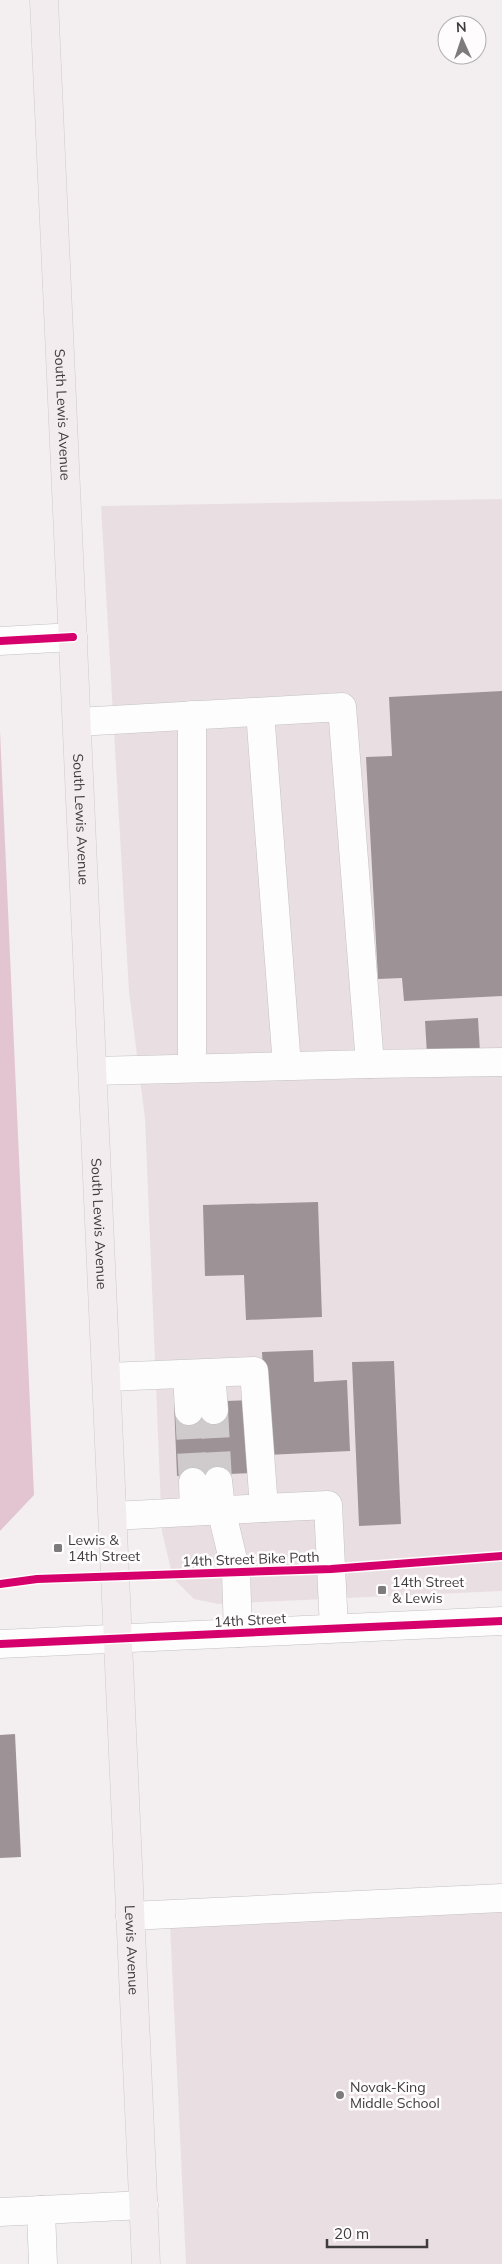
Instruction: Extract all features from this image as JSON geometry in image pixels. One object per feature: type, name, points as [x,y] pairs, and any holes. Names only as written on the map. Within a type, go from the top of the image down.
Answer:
[{"type":"main road","name":"South Lewis Avenue","points":[[44,0],[119,1638]]},
{"type":"main road","name":"Lewis Avenue","points":[[119,1638],[146,2264]]},
{"type":"street","points":[[0,641],[73,637]]},
{"type":"street","points":[[77,722],[342,707],[370,1064]]},
{"type":"street","points":[[260,712],[287,1066]]},
{"type":"street","points":[[192,715],[192,1068]]},
{"type":"street","points":[[93,1071],[502,1062]]},
{"type":"street","points":[[107,1378],[254,1371],[264,1508]]},
{"type":"street","points":[[199,1373],[201,1410]]},
{"type":"street","points":[[194,1511],[206,1481],[221,1509],[236,1572],[238,1633]]},
{"type":"street","points":[[113,1516],[328,1505],[334,1628]]},
{"type":"street","name":"14th Street","points":[[0,1644],[502,1621]]},
{"type":"street","points":[[130,1916],[502,1898]]},
{"type":"street","points":[[0,2212],[144,2205]]},
{"type":"street","points":[[41,2210],[44,2264]]},
{"type":"shaded area","points":[[502,499],[502,1591],[218,1604],[194,1599],[173,1578],[162,1532],[145,1119],[129,992],[101,506]]},
{"type":"shaded area","points":[[0,730],[34,1495],[0,1531]]},
{"type":"shaded area","name":"Novak-King Middle School","points":[[502,1909],[502,2264],[186,2264],[170,1925]]},
{"type":"building","points":[[502,691],[502,996],[404,1001],[402,978],[378,979],[366,757],[392,756],[389,697]]},
{"type":"building","points":[[478,1018],[480,1052],[427,1055],[425,1021]]},
{"type":"building","points":[[318,1202],[322,1317],[246,1320],[244,1275],[205,1276],[203,1205]]},
{"type":"building","points":[[313,1350],[314,1382],[347,1380],[350,1451],[267,1455],[262,1352]]},
{"type":"building","points":[[394,1361],[401,1524],[359,1526],[352,1362]]},
{"type":"building","points":[[252,1400],[254,1473],[177,1476],[174,1403]]},
{"type":"building","points":[[15,1734],[21,1857],[0,1858],[0,1735]]},
{"type":"tunnel","points":[[214,1410],[218,1481]]},
{"type":"tunnel","points":[[189,1411],[193,1482]]},
{"type":"cycle path","points":[[0,641],[73,637]]},
{"type":"cycle path","name":"14th Street Bike Path","points":[[0,1584],[37,1579],[331,1569],[502,1556]]},
{"type":"cycle path","points":[[0,1644],[502,1621]]},
{"type":"place","name":"Lewis & 14th Street","points":[[58,1548]]},
{"type":"place","name":"14th Street & Lewis","points":[[382,1590]]},
{"type":"place","name":"Novak-King Middle School","points":[[340,2095]]}]
